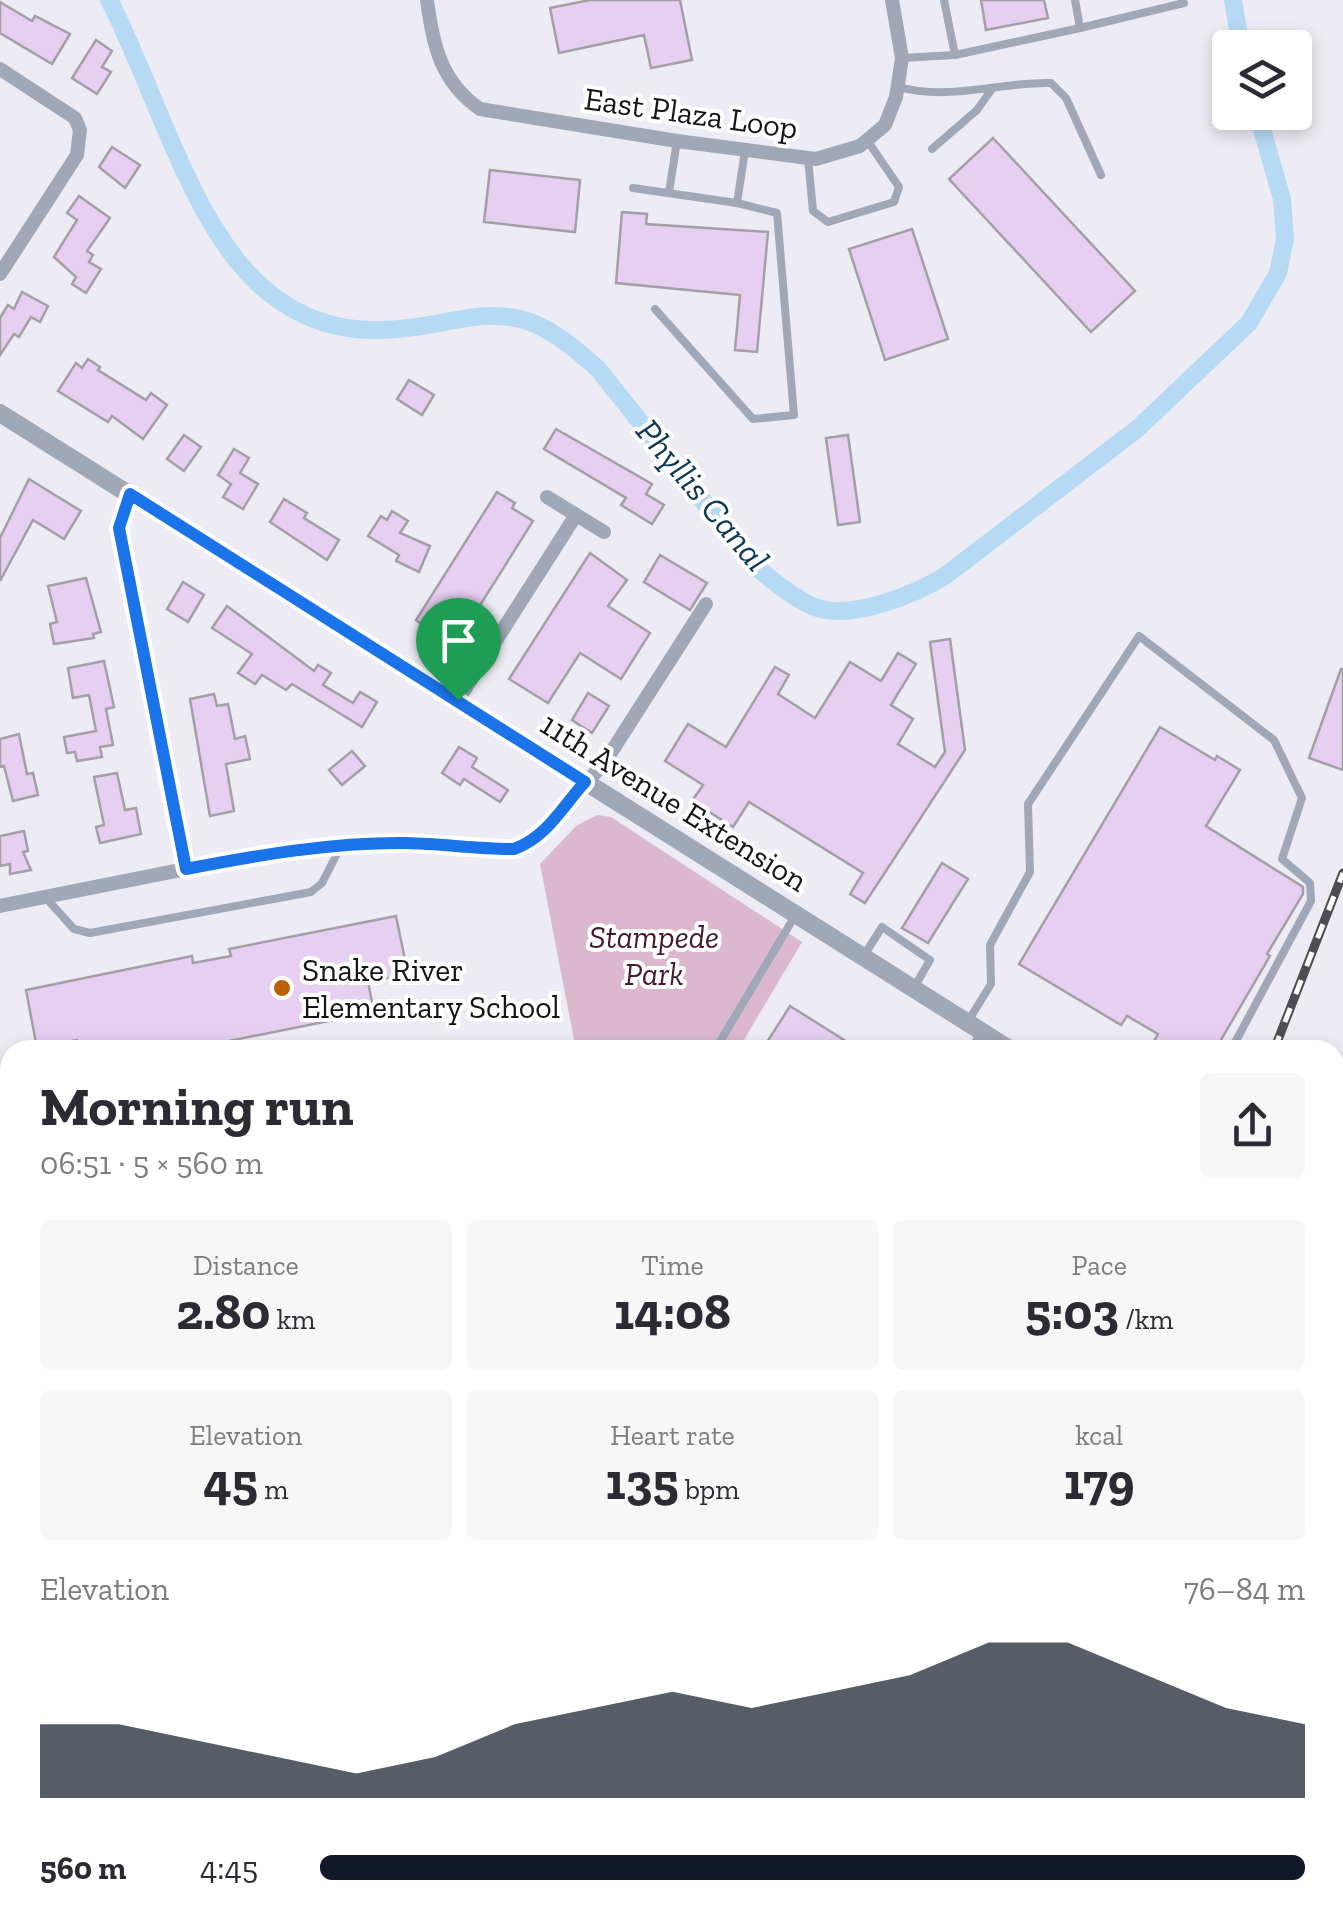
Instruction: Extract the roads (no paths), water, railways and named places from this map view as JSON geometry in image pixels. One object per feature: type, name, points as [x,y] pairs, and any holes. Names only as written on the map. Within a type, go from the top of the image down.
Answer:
[{"type":"street","name":"East Plaza Loop","points":[[427,0],[432,36],[446,77],[460,95],[480,109],[677,142],[808,158],[860,146],[867,140]]},
{"type":"street","points":[[867,140],[885,124],[898,88],[902,58],[892,0]]},
{"type":"street","points":[[0,70],[75,118],[80,130],[77,155],[0,274]]},
{"type":"street","name":"11th Avenue Extension","points":[[0,412],[995,1040]]},
{"type":"street","points":[[130,494],[119,528],[186,869]]},
{"type":"street","points":[[548,497],[604,532]]},
{"type":"street","points":[[458,700],[576,515]]},
{"type":"street","points":[[0,906],[266,853],[404,843],[514,849],[532,843],[603,765],[706,604]]},
{"type":"lane","points":[[944,0],[955,56]]},
{"type":"lane","points":[[1075,0],[1080,28]]},
{"type":"lane","points":[[902,58],[955,56],[1184,3]]},
{"type":"lane","points":[[898,88],[925,94],[1050,82],[1066,98],[1101,175]]},
{"type":"lane","points":[[932,150],[977,110],[992,89]]},
{"type":"lane","points":[[808,158],[812,211],[828,222],[894,202],[899,187],[867,140]]},
{"type":"lane","points":[[669,192],[677,142]]},
{"type":"lane","points":[[738,203],[745,151]]},
{"type":"lane","points":[[633,188],[738,203],[777,214],[794,415],[754,419],[655,309]]},
{"type":"lane","points":[[972,1040],[990,984],[990,945],[1030,872],[1028,804],[1139,636],[1274,740],[1302,798],[1282,859],[1310,884],[1311,901],[1236,1040]]},
{"type":"lane","points":[[45,897],[74,929],[90,933],[310,892],[322,883],[341,846]]},
{"type":"lane","points":[[722,1040],[796,914]]},
{"type":"lane","points":[[863,958],[882,926],[930,960],[913,989]]},
{"type":"waterway","name":"Phyllis Canal","points":[[109,0],[194,191],[214,228],[262,287],[304,315],[346,328],[392,330],[496,316],[530,322],[549,331],[598,369],[755,566],[797,598],[827,610],[880,604],[945,576],[1137,429],[1249,323],[1278,273],[1285,239],[1282,199],[1262,130]]},
{"type":"waterway","name":"Phyllis Canal","points":[[1233,0],[1238,30]]},
{"type":"railway","points":[[1278,1040],[1343,873]]},
{"type":"place","name":"Snake River Elementary School","points":[[282,988]]},
{"type":"park label","name":"Stampede Park","points":[[654,956]]}]
